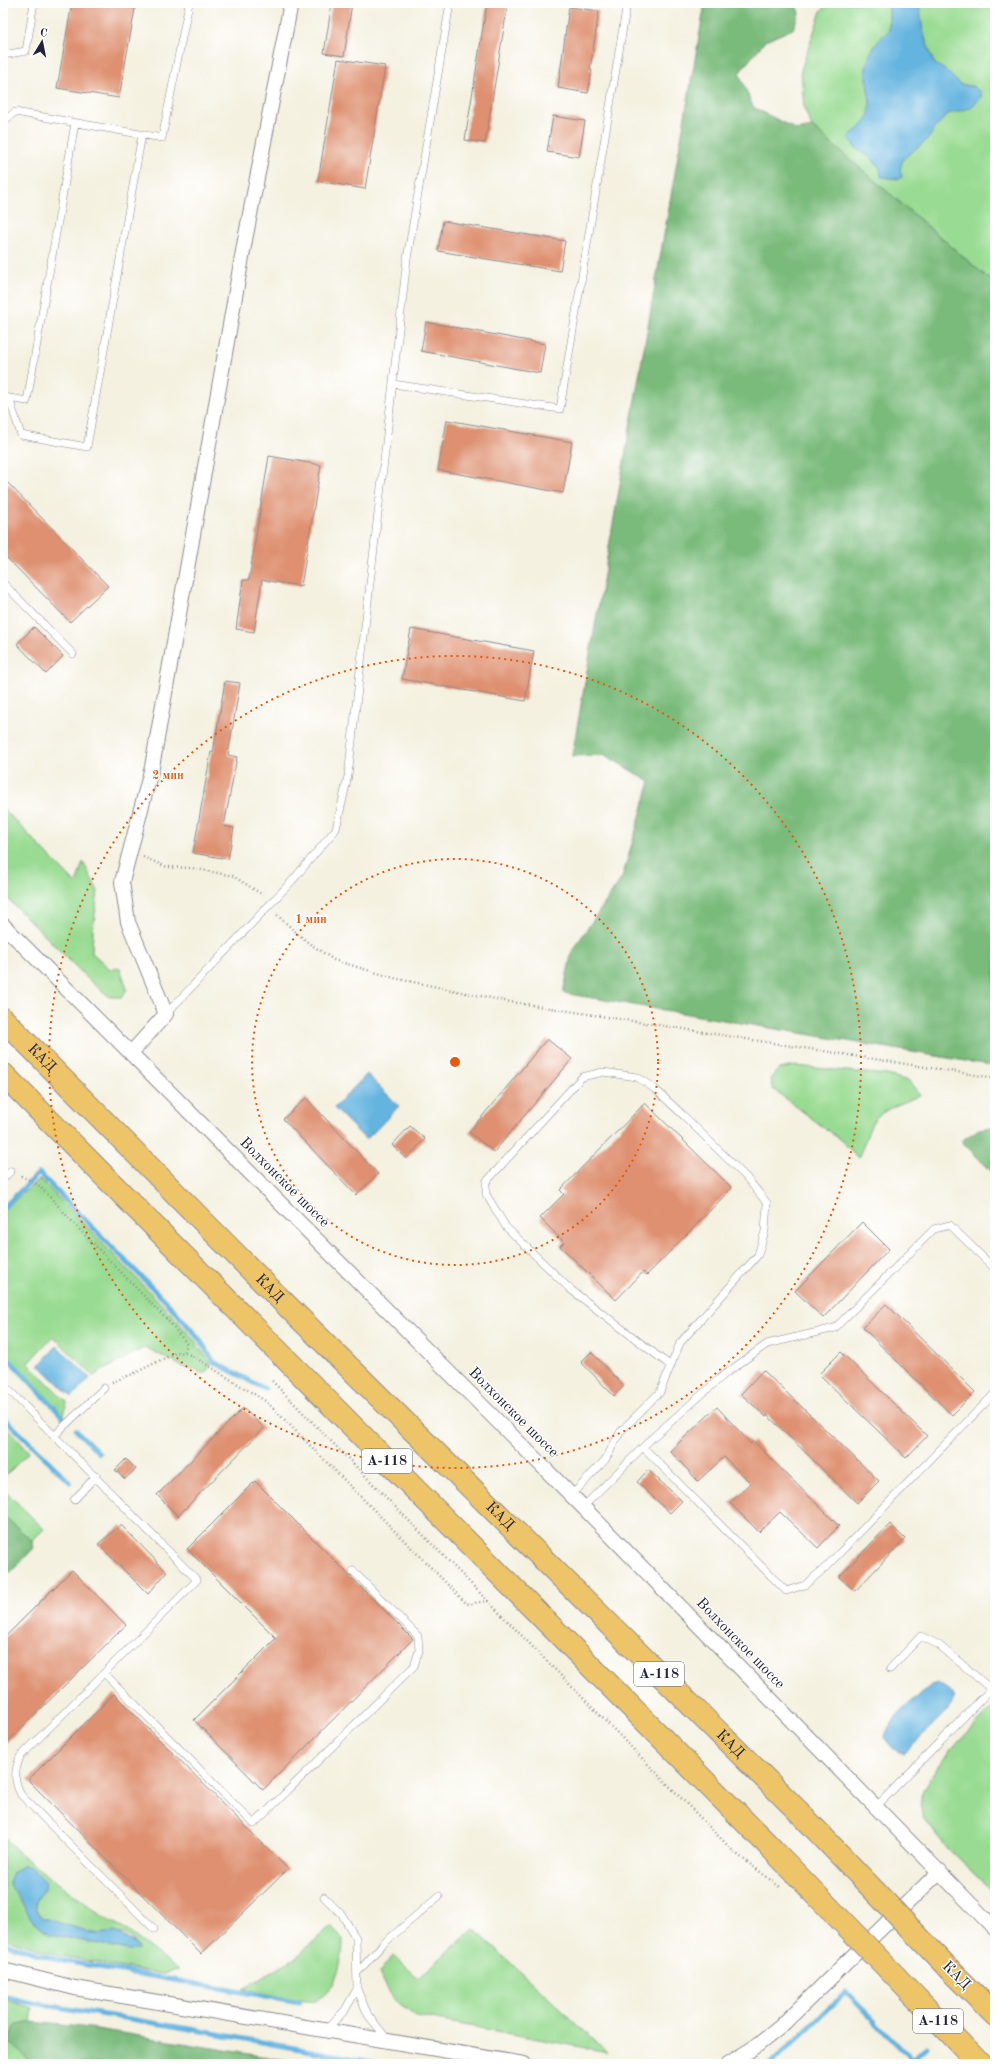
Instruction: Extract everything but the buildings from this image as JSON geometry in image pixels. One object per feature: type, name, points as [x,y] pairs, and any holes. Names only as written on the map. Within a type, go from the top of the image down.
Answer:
[{"type":"highway","name":"КАД","points":[[3,1019],[265,1284],[798,1811],[995,2015]]},
{"type":"highway","name":"А-118","points":[[3,1074],[771,1848],[980,2064]]},
{"type":"street","points":[[131,1053],[166,1014],[128,922],[122,882],[152,767],[245,240],[291,3]]},
{"type":"street","name":"Волхонское шоссе","points":[[3,925],[583,1507],[995,1929]]},
{"type":"street","points":[[729,2064],[755,2047],[780,2027],[940,1871]]},
{"type":"street","points":[[3,1970],[75,1988],[325,2030],[491,2061],[524,2064]]},
{"type":"lane","points":[[3,55],[26,51],[34,3]]},
{"type":"lane","points":[[3,122],[15,112],[162,138],[189,3]]},
{"type":"lane","points":[[166,1014],[292,881],[336,829],[348,776],[407,259],[450,3]]},
{"type":"lane","points":[[393,384],[560,409],[626,3]]},
{"type":"lane","points":[[6,398],[27,401],[75,123]]},
{"type":"lane","points":[[6,398],[21,435],[87,447],[142,134]]},
{"type":"lane","points":[[3,583],[73,654]]},
{"type":"lane","points":[[571,1496],[605,1460],[621,1431],[660,1392],[680,1343],[758,1255],[765,1231],[767,1203],[746,1177],[655,1089],[637,1076],[603,1072],[582,1077],[486,1182],[486,1194],[506,1228],[570,1289],[670,1366]]},
{"type":"lane","points":[[3,1179],[11,1171]]},
{"type":"lane","points":[[583,1507],[643,1447],[725,1374],[767,1344],[835,1328],[934,1229],[950,1226],[995,1269]]},
{"type":"lane","points":[[3,1384],[96,1476],[197,1580],[20,1757],[15,1770],[16,1784],[21,1795],[154,1929]]},
{"type":"lane","points":[[55,1435],[104,1388]]},
{"type":"lane","points":[[643,1447],[786,1591],[805,1585],[826,1567],[995,1393]]},
{"type":"lane","points":[[74,1500],[96,1476]]},
{"type":"lane","points":[[104,1673],[254,1824],[414,1666],[419,1651],[418,1636],[353,1571]]},
{"type":"lane","points":[[876,1807],[993,1687],[939,1645],[922,1636],[890,1669]]},
{"type":"lane","points":[[357,1973],[383,1944],[439,1896]]},
{"type":"lane","points":[[324,1897],[342,1915],[356,1938],[357,1989],[368,2015],[390,2042]]},
{"type":"lane","points":[[325,2030],[345,2010],[357,1989]]},
{"type":"path","points":[[128,856],[147,858],[167,867],[192,868],[233,876],[254,891],[273,900]]},
{"type":"path","points":[[267,907],[306,941],[334,960],[394,978],[505,1001],[995,1078]]},
{"type":"path","points":[[11,1171],[31,1180],[45,1192],[172,1324],[187,1344],[184,1353]]},
{"type":"path","points":[[104,1388],[112,1382],[133,1374],[177,1352],[191,1355],[268,1402],[467,1604],[488,1601]]},
{"type":"path","points":[[272,1381],[734,1852]]},
{"type":"green space","points":[[705,3],[795,3],[799,13],[793,29],[765,41],[739,73],[753,107],[797,130],[812,127],[995,284],[995,1066],[563,993],[572,951],[622,878],[650,782],[605,755],[572,756]]},
{"type":"green space","points":[[829,3],[995,3],[995,284],[812,127],[804,108],[801,70],[821,11]]},
{"type":"green space","points":[[3,808],[76,884],[83,862],[98,891],[93,929],[92,953],[110,969],[120,968],[127,989],[122,997],[110,997],[91,982],[3,894]]},
{"type":"green space","points":[[796,1066],[887,1075],[909,1081],[920,1095],[894,1106],[876,1118],[872,1123],[858,1158],[843,1142],[773,1089],[770,1079],[779,1069]]},
{"type":"green space","points":[[991,1127],[995,1129],[995,1175],[961,1141],[979,1129]]},
{"type":"green space","points":[[40,1179],[176,1319],[195,1341],[211,1364],[205,1374],[183,1367],[145,1347],[93,1376],[53,1336],[28,1363],[67,1402],[64,1415],[3,1353],[3,1210]]},
{"type":"green space","points":[[3,1423],[29,1452],[3,1478]]},
{"type":"green space","points":[[3,1489],[44,1529],[32,1541],[3,1515]]},
{"type":"green space","points":[[3,1515],[32,1541],[34,1548],[3,1580]]},
{"type":"green space","points":[[995,1705],[995,1894],[955,1856],[936,1835],[922,1812],[921,1800],[926,1786],[947,1755]]},
{"type":"green space","points":[[3,1836],[27,1860],[108,1920],[124,1928],[178,1970],[164,1974],[124,1968],[57,1955],[3,1938]],"holes":[[[9,1883],[45,1889],[36,1902],[38,1913],[41,1917],[88,1932],[125,1935],[130,1937],[138,1949],[129,1950],[49,1934],[28,1912]]]},
{"type":"green space","points":[[331,1926],[343,1939],[342,1957],[337,1976],[333,1984],[321,1997],[312,2001],[307,2001],[243,1989],[295,1958]]},
{"type":"green space","points":[[474,1929],[607,2052],[416,2016],[397,2003],[386,1988],[379,1973],[393,1955],[418,1978]]},
{"type":"green space","points":[[3,1999],[33,2008],[31,2022],[14,2026],[9,2042],[33,2064],[3,2064]]},
{"type":"green space","points":[[31,2022],[91,2028],[310,2064],[33,2064],[9,2042],[14,2026]]},
{"type":"water","points":[[889,3],[919,3],[923,32],[934,63],[948,72],[959,84],[972,86],[980,91],[982,97],[970,108],[948,114],[935,128],[928,139],[903,159],[900,169],[902,177],[898,179],[881,177],[880,168],[872,159],[855,147],[848,137],[863,125],[870,110],[866,78],[867,64],[875,46],[889,30]]},
{"type":"water","points":[[367,1074],[399,1106],[366,1140],[334,1108]]},
{"type":"water","points":[[57,1346],[90,1378],[72,1397],[39,1365]]},
{"type":"water","points":[[938,1683],[951,1692],[954,1699],[949,1709],[904,1753],[895,1750],[885,1738],[887,1730],[904,1709],[931,1685]]},
{"type":"water","points":[[24,1865],[31,1867],[46,1882],[36,1902],[37,1911],[41,1917],[96,1934],[115,1932],[135,1943],[138,1950],[129,1950],[49,1934],[34,1923],[9,1883],[13,1873]]},
{"type":"waterway","points":[[3,1208],[39,1173],[176,1312],[200,1340],[214,1362],[265,1389]]},
{"type":"waterway","points":[[3,1353],[63,1417]]},
{"type":"waterway","points":[[3,1417],[70,1482]]},
{"type":"waterway","points":[[76,1430],[99,1453]]},
{"type":"waterway","points":[[3,1943],[59,1960],[299,2002]]},
{"type":"waterway","points":[[771,2064],[846,1992],[916,2064]]},
{"type":"waterway","points":[[3,1996],[27,2002],[196,2030],[382,2064]]},
{"type":"waterway","points":[[912,2060],[926,2047]]}]
